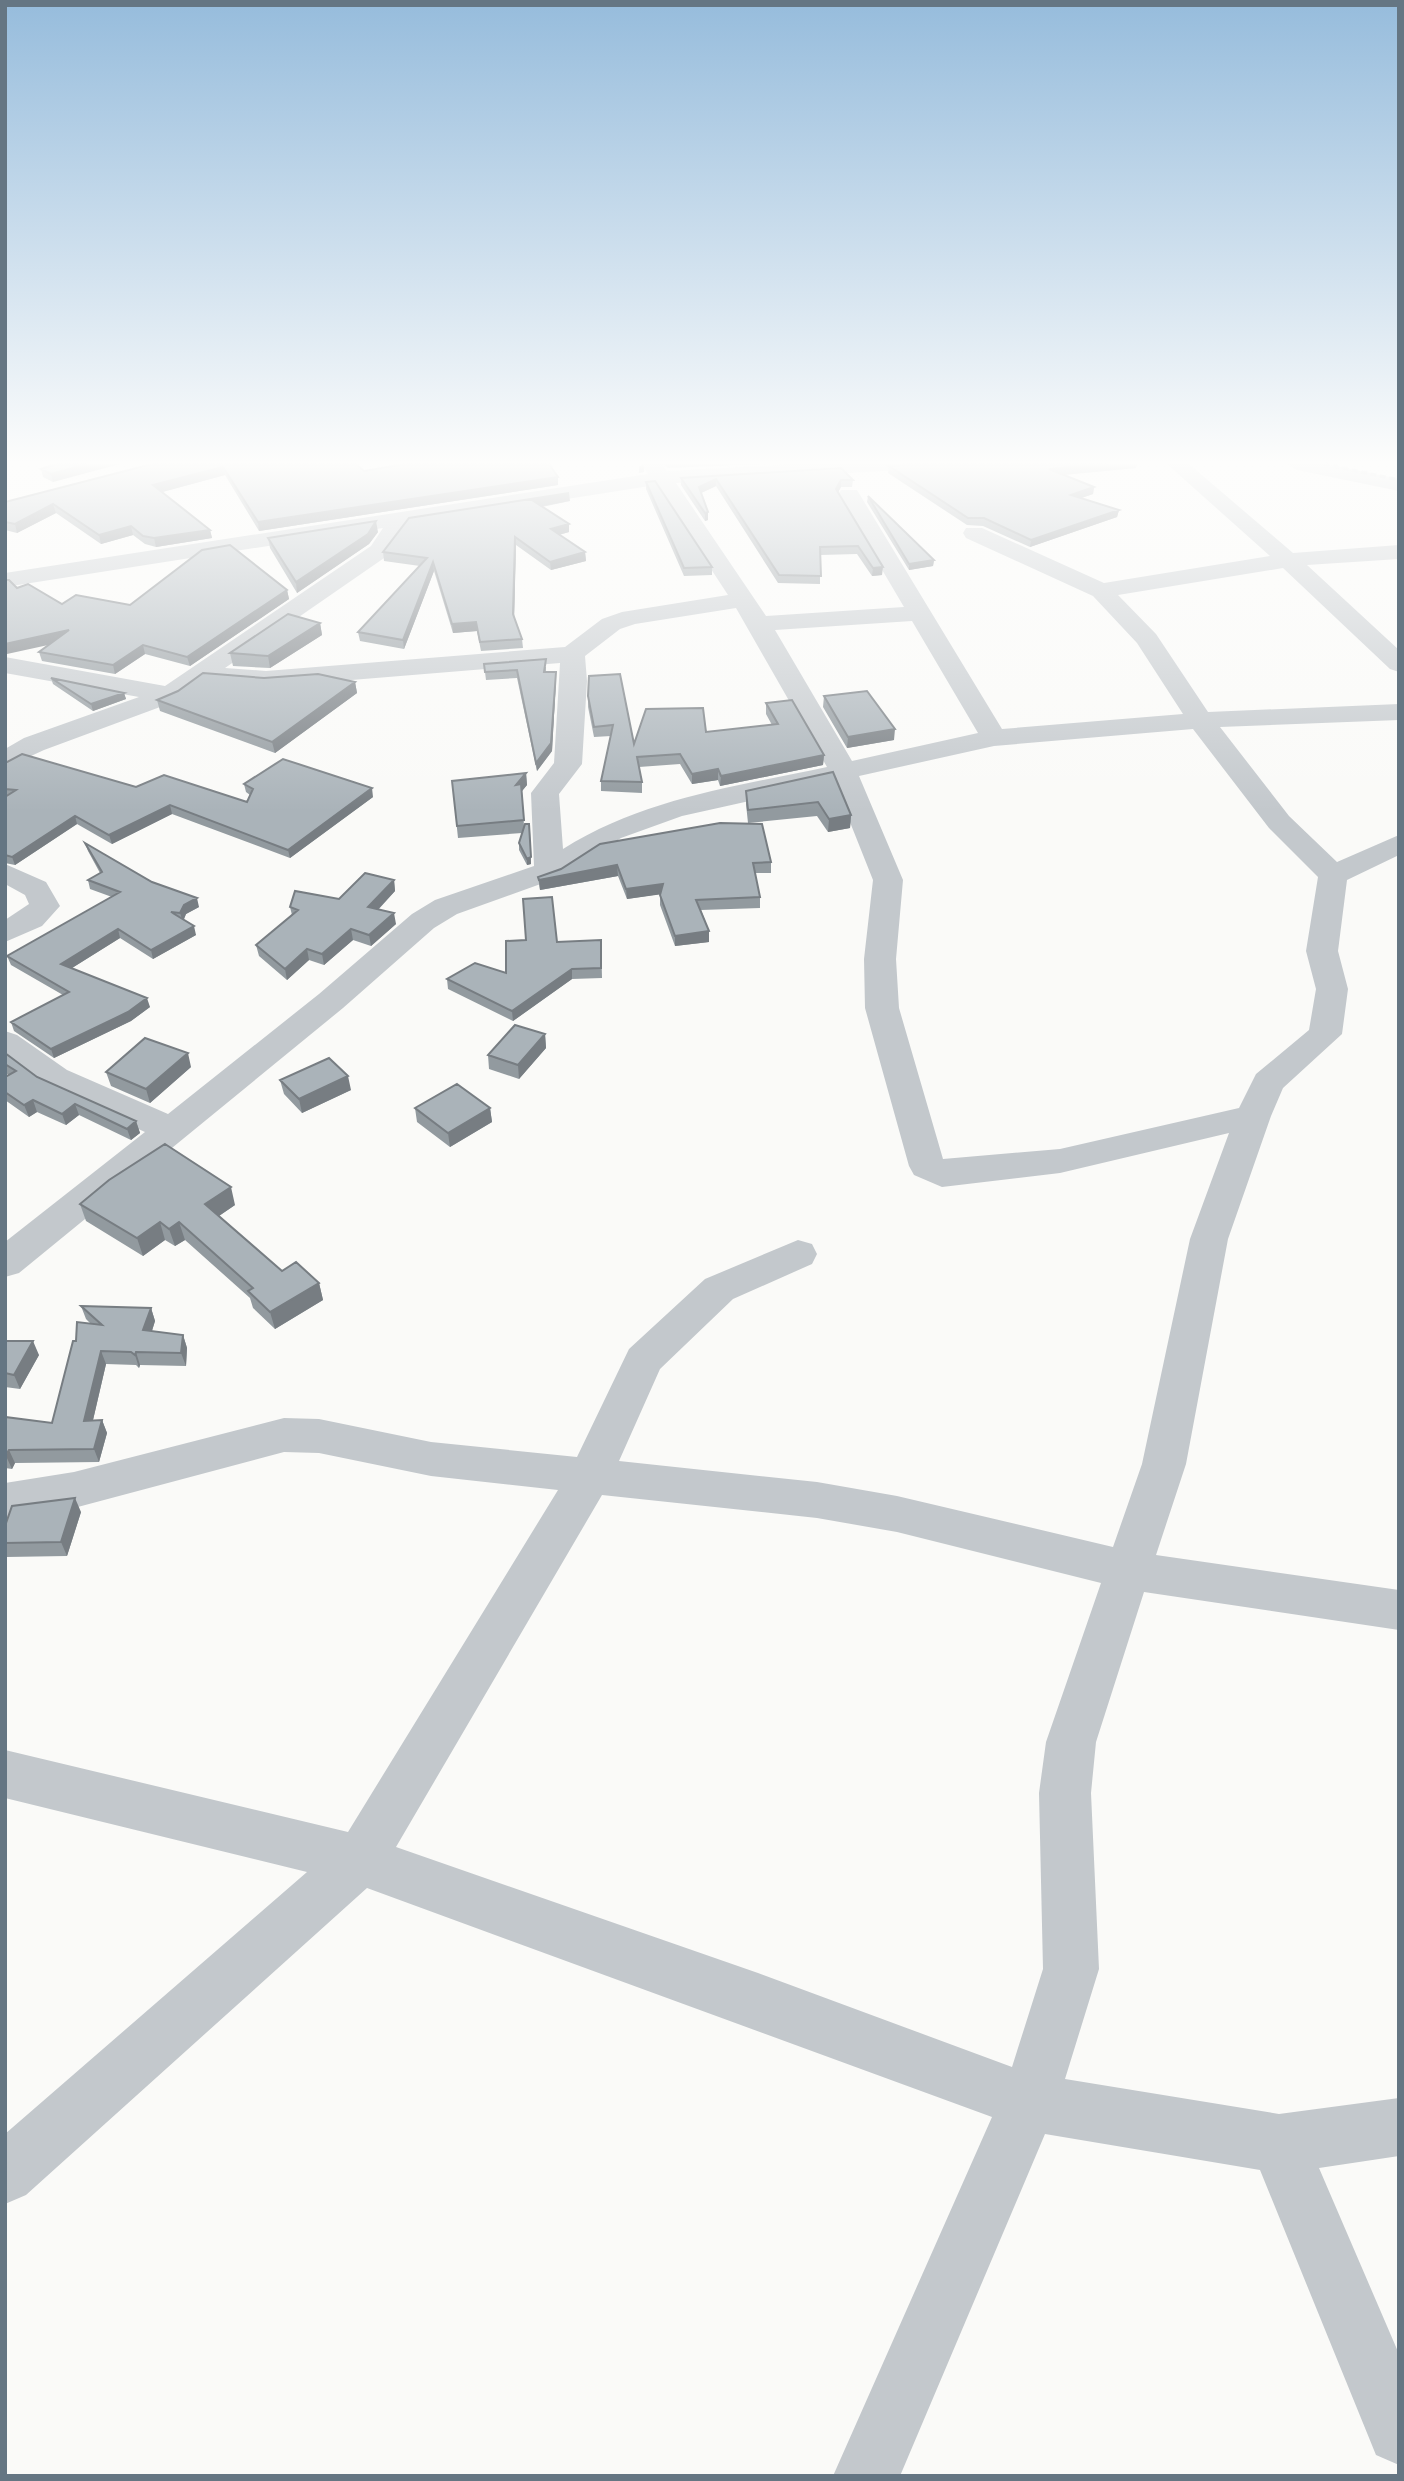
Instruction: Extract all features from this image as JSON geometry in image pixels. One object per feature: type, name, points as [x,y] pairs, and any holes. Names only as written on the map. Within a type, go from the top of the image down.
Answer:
[{"type":"street","points":[[5,760],[34,744],[170,694],[337,580]]},
{"type":"street","points":[[730,580],[759,624],[843,770],[888,880],[880,959],[882,1008],[927,1166],[942,1174],[1060,1161],[1252,1116]]},
{"type":"street","points":[[898,580],[994,738]]},
{"type":"street","points":[[1076,580],[1101,591],[1147,639],[1200,720],[1279,822],[1333,875]]},
{"type":"street","points":[[1101,591],[1171,580]]},
{"type":"street","points":[[1308,580],[1399,664]]},
{"type":"street","points":[[202,672],[244,679],[266,679],[572,654],[611,624],[631,617],[744,600]]},
{"type":"street","points":[[759,624],[917,613]]},
{"type":"street","points":[[550,871],[545,793],[568,764],[574,681],[572,654]]},
{"type":"street","points":[[5,665],[170,694]]},
{"type":"street","points":[[5,1263],[331,1001],[424,921],[446,907],[550,871],[611,832],[674,809],[994,738],[1200,720],[1399,712]]},
{"type":"street","points":[[1333,875],[1399,844]]},
{"type":"street","points":[[5,873],[35,886],[44,896],[45,906],[31,919],[5,933]]},
{"type":"street","points":[[866,2476],[1029,2102],[1071,1969],[1065,1793],[1071,1742],[1164,1464],[1209,1239],[1252,1116],[1268,1082],[1325,1034],[1332,989],[1322,951],[1333,875]]},
{"type":"street","points":[[5,1042],[55,1078],[171,1129]]},
{"type":"street","points":[[5,2174],[360,1860],[590,1476],[644,1360],[719,1289],[798,1254]]},
{"type":"street","points":[[5,1501],[74,1490],[284,1435],[319,1436],[431,1459],[817,1500],[897,1514],[1128,1570],[1399,1609]]},
{"type":"street","points":[[5,1774],[184,1815],[360,1860],[758,2001],[1029,2102],[1279,2144],[1399,2127]]},
{"type":"street","points":[[1279,2144],[1399,2432]]},
{"type":"building","points":[[5,580],[9,580],[17,588],[28,584],[62,604],[76,595],[130,605],[163,580],[274,580],[287,590],[187,657],[143,645],[113,665],[39,652],[69,630],[5,644]]},
{"type":"building","points":[[407,580],[426,580],[403,640],[358,632]]},
{"type":"building","points":[[438,580],[514,580],[513,614],[522,639],[480,642],[476,622],[452,624]]},
{"type":"building","points":[[288,614],[320,623],[268,656],[230,653]]},
{"type":"building","points":[[546,659],[544,672],[556,672],[551,743],[536,763],[517,670],[485,672],[484,664]]},
{"type":"building","points":[[203,673],[264,678],[318,674],[355,682],[272,742],[157,700],[178,691]]},
{"type":"building","points":[[620,674],[634,744],[646,709],[703,708],[706,732],[778,724],[766,703],[792,700],[824,755],[721,776],[718,769],[692,774],[680,754],[637,757],[642,782],[601,781],[613,725],[594,727],[588,696],[589,676]]},
{"type":"building","points":[[51,678],[124,693],[91,704]]},
{"type":"building","points":[[867,691],[895,729],[848,737],[824,696]]},
{"type":"building","points":[[22,754],[136,787],[164,775],[247,802],[253,789],[244,784],[283,759],[372,788],[288,850],[170,805],[109,835],[75,816],[12,857],[5,855],[5,797],[16,790],[5,789],[5,763]]},
{"type":"building","points":[[833,772],[851,815],[829,819],[818,802],[748,810],[746,791]]},
{"type":"building","points":[[526,773],[516,785],[521,784],[524,820],[457,826],[452,781]]},
{"type":"building","points":[[720,823],[762,824],[771,862],[753,863],[760,897],[696,900],[709,931],[675,936],[660,895],[663,884],[626,889],[617,865],[539,880],[538,877],[561,869],[600,844]]},
{"type":"building","points":[[525,824],[529,824],[531,857],[527,859],[519,843]]},
{"type":"building","points":[[85,843],[152,882],[197,898],[184,905],[180,913],[171,912],[194,926],[151,950],[118,929],[61,964],[147,998],[128,1012],[51,1049],[11,1022],[69,992],[7,956],[120,892],[88,880],[102,872]]},
{"type":"building","points":[[365,873],[394,880],[368,907],[394,913],[369,935],[351,929],[322,954],[307,949],[285,969],[256,945],[298,910],[290,907],[295,891],[339,899]]},
{"type":"building","points":[[552,897],[557,942],[601,940],[601,968],[572,969],[512,1011],[447,979],[475,963],[506,973],[506,941],[526,940],[523,899]]},
{"type":"building","points":[[515,1025],[545,1034],[518,1065],[488,1055]]},
{"type":"building","points":[[145,1038],[188,1053],[146,1089],[106,1072]]},
{"type":"building","points":[[5,1053],[37,1077],[136,1121],[127,1129],[75,1104],[62,1114],[33,1100],[24,1105],[5,1092],[5,1077],[16,1071],[5,1064]]},
{"type":"building","points":[[329,1058],[348,1076],[299,1099],[280,1080]]},
{"type":"building","points":[[457,1084],[490,1108],[448,1133],[415,1108]]},
{"type":"building","points":[[165,1144],[231,1187],[205,1204],[282,1271],[296,1262],[319,1283],[270,1312],[248,1291],[253,1288],[179,1222],[169,1229],[160,1222],[137,1238],[80,1204],[109,1180]]},
{"type":"building","points":[[81,1306],[151,1308],[143,1330],[183,1335],[181,1353],[136,1352],[135,1355],[131,1352],[101,1351],[84,1421],[102,1420],[94,1449],[9,1450],[5,1456],[5,1417],[52,1423],[73,1341],[76,1341],[77,1322],[102,1325]]},
{"type":"building","points":[[5,1341],[33,1341],[14,1375],[5,1373]]},
{"type":"building","points":[[75,1498],[61,1542],[5,1543],[5,1526],[12,1506]]}]
